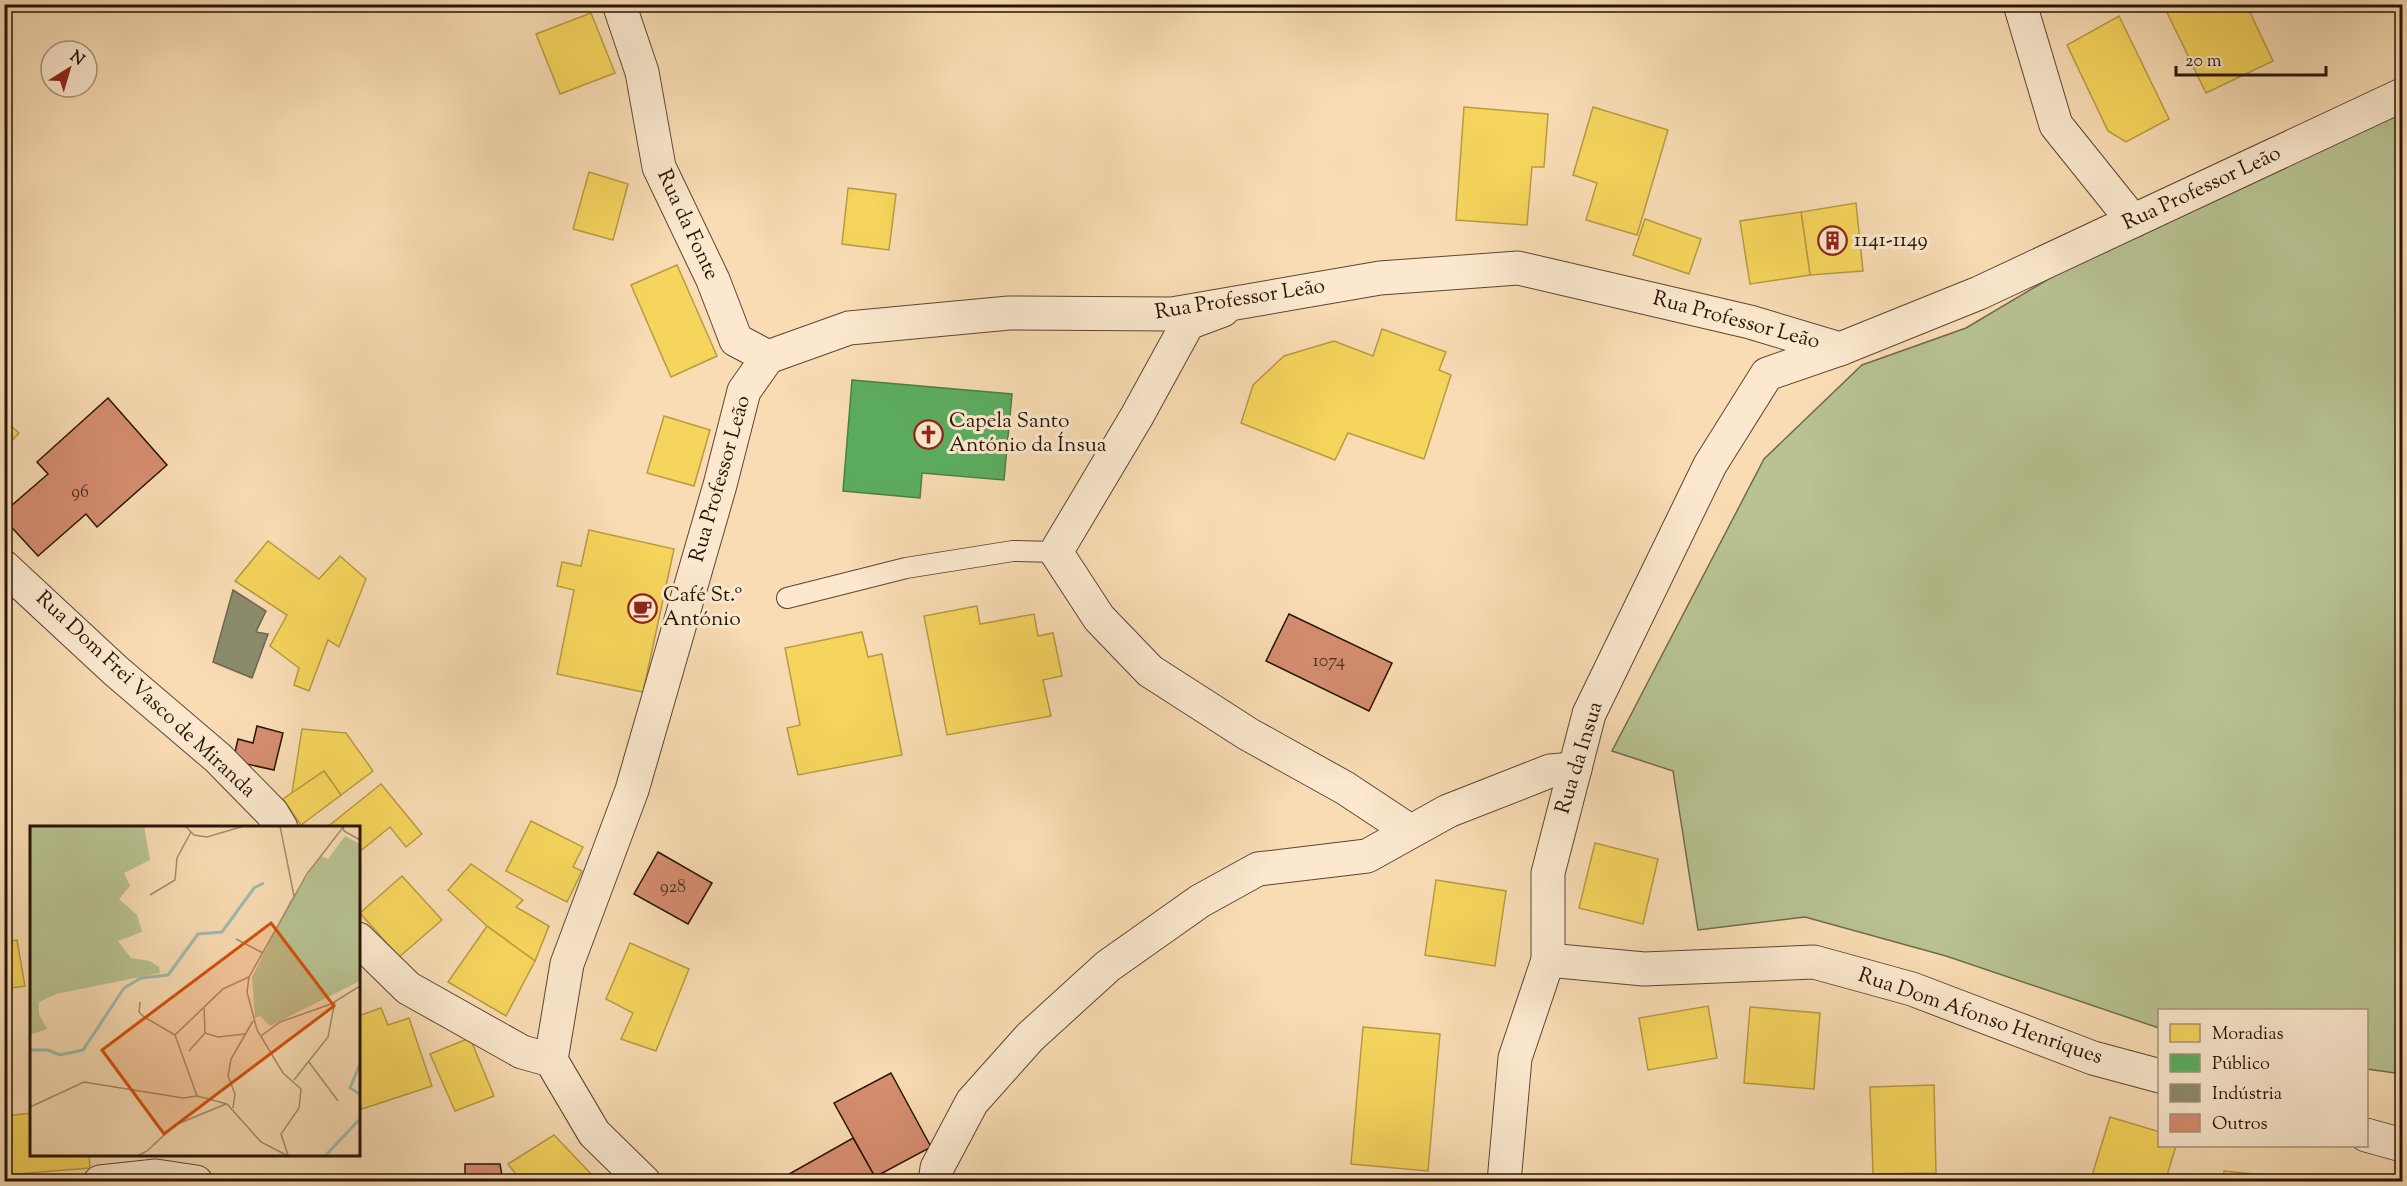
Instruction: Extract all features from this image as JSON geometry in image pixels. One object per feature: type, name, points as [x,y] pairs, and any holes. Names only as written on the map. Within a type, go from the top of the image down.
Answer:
[{"type":"street","name":"Rua da Fonte","points":[[619,4],[642,72],[659,167],[713,280],[736,340],[768,357]]},
{"type":"street","points":[[2020,4],[2056,125],[2133,221]]},
{"type":"street","name":"Rua Professor Leão","points":[[551,1060],[567,964],[632,790],[720,485],[744,391],[768,357],[849,328],[1009,313],[1172,314],[1380,278],[1518,268],[1750,322],[1840,349],[1979,293],[2403,95]]},
{"type":"street","points":[[1247,301],[1188,322],[1137,416],[1056,552],[1099,618],[1150,671],[1248,734],[1345,788],[1410,831]]},
{"type":"street","name":"Rua da Insua","points":[[1504,1182],[1515,1058],[1548,960],[1548,873],[1589,714],[1710,465],[1767,374],[1840,349]]},
{"type":"street","name":"Rua Dom Frei Vasco de Miranda","points":[[4,567],[116,671],[218,758],[272,813],[280,826]]},
{"type":"street","points":[[935,1182],[937,1168],[972,1102],[1030,1037],[1108,966],[1200,901],[1258,869],[1367,856],[1448,811],[1550,771],[1575,769]]},
{"type":"street","points":[[360,941],[408,988],[522,1052],[551,1060],[594,1133],[645,1182]]},
{"type":"street","name":"Rua Dom Afonso Henriques","points":[[1548,960],[1644,969],[1814,962],[1912,989],[2093,1058],[2158,1076]]},
{"type":"street","points":[[2368,1135],[2403,1145]]},
{"type":"street","points":[[100,1182],[156,1176],[196,1182]]},
{"type":"lane","points":[[787,598],[906,568],[1013,551],[1056,552]]},
{"type":"green space","points":[[2402,101],[2402,1074],[2368,1069],[2368,1009],[2158,1009],[2158,1028],[1946,956],[1805,917],[1698,930],[1673,771],[1612,751],[1764,459],[1862,365],[1966,328],[2202,188]]},
{"type":"building: Moradias","points":[[2163,4],[2246,4],[2273,61],[2206,93]]},
{"type":"building: Moradias","points":[[591,13],[615,73],[560,94],[536,34]]},
{"type":"building: Moradias","points":[[2119,16],[2169,119],[2126,142],[2108,131],[2067,45]]},
{"type":"building: Moradias","points":[[1464,107],[1548,114],[1544,167],[1532,167],[1527,225],[1456,220]]},
{"type":"building: Moradias","points":[[1593,107],[1668,130],[1637,235],[1586,220],[1597,183],[1573,175]]},
{"type":"building: Moradias","points":[[589,172],[628,184],[613,240],[573,229]]},
{"type":"building: Moradias","points":[[848,188],[896,194],[889,250],[842,244]]},
{"type":"building: Moradias","name":"1141-1149","points":[[1856,203],[1863,271],[1810,275],[1801,212]]},
{"type":"building: Moradias","points":[[1801,212],[1810,275],[1750,284],[1740,221]]},
{"type":"building: Moradias","points":[[1645,219],[1701,239],[1689,274],[1633,255]]},
{"type":"building: Moradias","points":[[677,265],[717,356],[671,377],[631,285]]},
{"type":"building: Moradias","points":[[1382,329],[1446,352],[1439,370],[1451,375],[1424,459],[1348,433],[1335,460],[1241,423],[1253,385],[1284,356],[1334,341],[1373,356]]},
{"type":"building: Moradias","points":[[664,416],[710,430],[694,486],[647,473]]},
{"type":"building: Moradias","points":[[4,420],[19,433],[4,449]]},
{"type":"building: Moradias","points":[[589,530],[674,549],[643,692],[557,674],[574,590],[557,586],[562,562],[581,566]]},
{"type":"building: Moradias","points":[[268,541],[319,579],[340,556],[366,579],[339,647],[328,640],[309,691],[294,685],[299,668],[270,646],[287,615],[235,581]]},
{"type":"building: Moradias","points":[[977,606],[980,624],[1034,614],[1038,636],[1053,633],[1062,676],[1043,680],[1051,716],[947,735],[924,616]]},
{"type":"building: Moradias","points":[[862,632],[868,657],[882,654],[902,755],[798,775],[787,728],[800,725],[785,648]]},
{"type":"building: Moradias","points":[[302,729],[346,733],[373,771],[341,795],[324,771],[292,793]]},
{"type":"building: Moradias","points":[[324,771],[341,795],[301,825],[283,799]]},
{"type":"building: Moradias","points":[[381,784],[422,834],[406,847],[390,827],[360,851],[360,826],[328,826]]},
{"type":"building: Moradias","points":[[531,821],[583,847],[573,867],[582,871],[567,902],[506,871]]},
{"type":"building: Moradias","points":[[1595,843],[1658,859],[1643,924],[1579,908]]},
{"type":"building: Moradias","points":[[471,864],[523,900],[516,907],[549,926],[535,961],[487,926],[448,890]]},
{"type":"building: Moradias","points":[[402,876],[442,920],[399,957],[360,913]]},
{"type":"building: Moradias","points":[[1436,880],[1506,891],[1495,966],[1425,955]]},
{"type":"building: Moradias","points":[[487,926],[535,961],[506,1016],[448,982]]},
{"type":"building: Moradias","points":[[17,940],[25,986],[4,989],[4,942]]},
{"type":"building: Moradias","points":[[630,943],[689,969],[656,1051],[621,1039],[633,1013],[606,999]]},
{"type":"building: Moradias","points":[[1708,1006],[1717,1058],[1648,1070],[1639,1018]]},
{"type":"building: Moradias","points":[[1750,1007],[1820,1013],[1814,1089],[1744,1083]]},
{"type":"building: Moradias","points":[[381,1008],[388,1025],[409,1018],[432,1086],[362,1109],[360,1104],[360,1015]]},
{"type":"building: Moradias","points":[[1363,1027],[1440,1034],[1428,1171],[1351,1164]]},
{"type":"building: Moradias","points":[[470,1038],[494,1096],[455,1111],[430,1054]]},
{"type":"building: Moradias","points":[[1934,1085],[1936,1173],[1873,1174],[1870,1087]]},
{"type":"building: Moradias","points":[[30,1113],[30,1156],[89,1156],[90,1168],[4,1175],[4,1116]]},
{"type":"building: Moradias","points":[[2110,1117],[2158,1131],[2158,1147],[2176,1147],[2165,1182],[2090,1182]]},
{"type":"building: Moradias","points":[[554,1135],[593,1176],[579,1182],[522,1182],[508,1164]]},
{"type":"building: Moradias","points":[[2224,1171],[2294,1178],[2294,1182],[2223,1182]]},
{"type":"building: Público","name":"Capela Santo António da Ínsua","points":[[852,380],[1012,394],[1004,480],[922,473],[920,498],[843,491]]},
{"type":"building: Indústria","points":[[233,590],[266,611],[256,632],[268,634],[252,678],[213,662]]},
{"type":"building: Outros","points":[[108,398],[167,465],[97,527],[86,514],[38,556],[4,519],[4,512],[48,474],[37,462]]},
{"type":"building: Outros","points":[[1289,614],[1392,663],[1369,711],[1266,661]]},
{"type":"building: Outros","points":[[257,726],[283,733],[274,770],[233,761],[238,739],[253,743]]},
{"type":"building: Outros","points":[[658,852],[712,883],[688,924],[634,894]]},
{"type":"building: Outros","points":[[891,1073],[931,1147],[875,1177],[834,1103]]},
{"type":"building: Outros","points":[[853,1138],[875,1177],[866,1182],[775,1182]]},
{"type":"building: Outros","points":[[465,1164],[500,1164],[503,1182],[465,1182]]},
{"type":"place","name":"1141-1149","points":[[1833,241]]},
{"type":"place","name":"Capela Santo António da Ínsua","points":[[928,434]]},
{"type":"place","name":"Café St.º António","points":[[642,608]]}]
